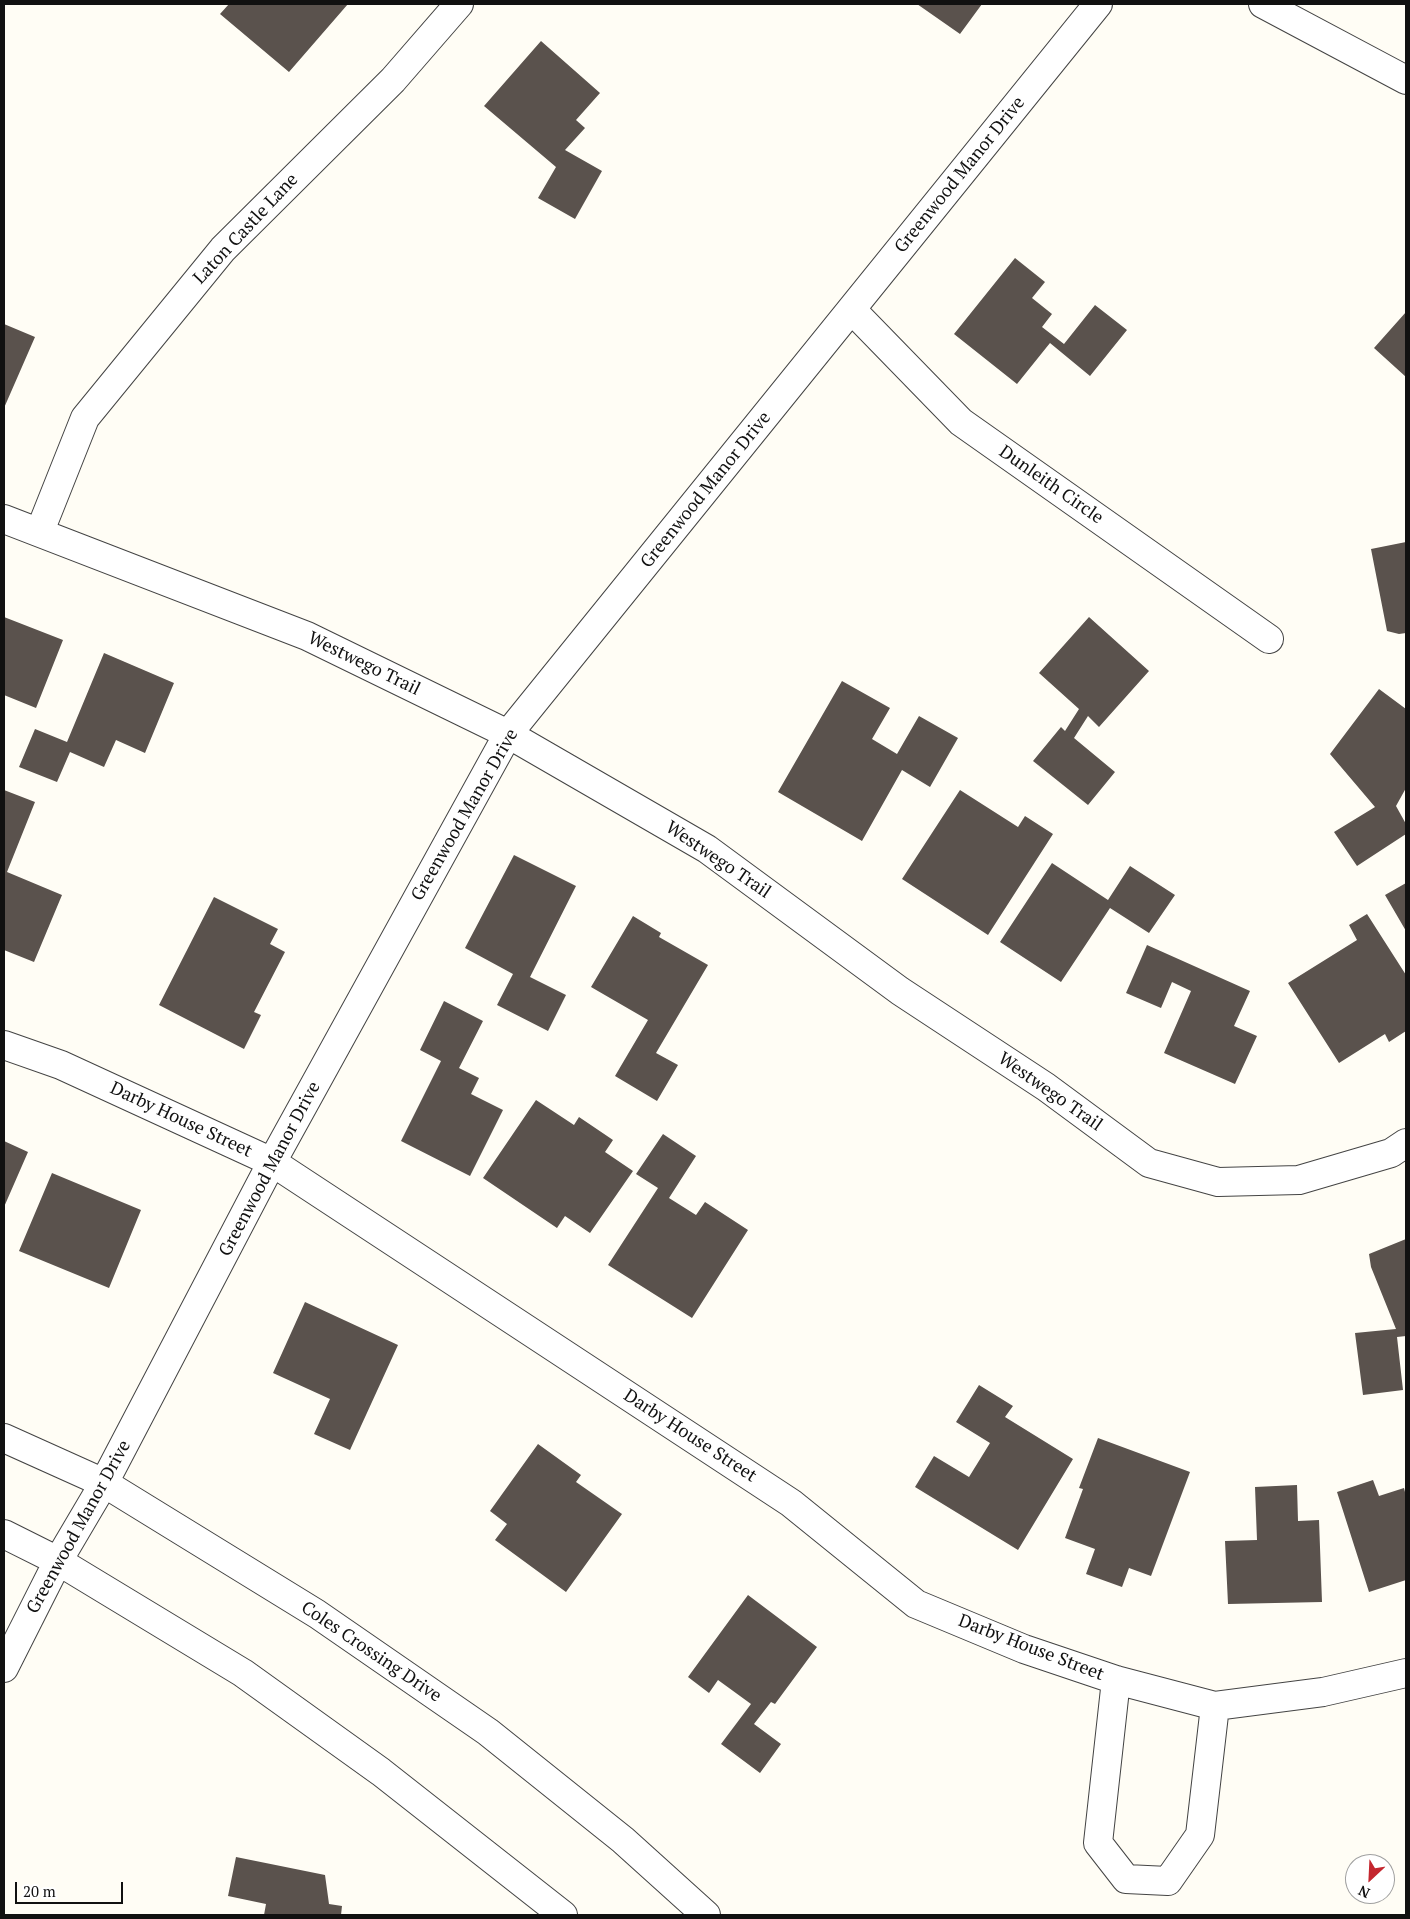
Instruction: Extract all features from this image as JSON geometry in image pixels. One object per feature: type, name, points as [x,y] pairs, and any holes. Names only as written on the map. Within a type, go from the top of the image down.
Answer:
[{"type":"street","name":"Laton Castle Lane","points":[[40,531],[85,418],[223,249],[393,80],[459,4]]},
{"type":"street","name":"Greenwood Manor Drive","points":[[4,1668],[58,1560],[104,1483],[272,1162],[508,734],[1098,4]]},
{"type":"street","points":[[1263,4],[1406,80]]},
{"type":"street","name":"Dunleith Circle","points":[[852,310],[961,422],[1269,638]]},
{"type":"street","name":"Westwego Trail","points":[[4,519],[40,531],[307,636],[508,734],[707,848],[900,991],[1046,1087],[1149,1163],[1218,1182],[1299,1180],[1391,1153],[1406,1143]]},
{"type":"street","name":"Darby House Street","points":[[4,1045],[61,1065],[272,1162],[792,1503],[916,1604],[1024,1650],[1116,1680],[1215,1706],[1323,1692],[1406,1673]]},
{"type":"street","name":"Coles Crossing Drive","points":[[4,1438],[104,1483],[317,1614],[488,1732],[623,1840],[706,1915]]},
{"type":"street","points":[[4,1534],[58,1560],[250,1678],[381,1772],[563,1915]]},
{"type":"street","points":[[1116,1680],[1098,1843],[1126,1879],[1168,1881],[1200,1835],[1215,1706]]},
{"type":"building","points":[[229,4],[348,4],[289,72],[220,14]]},
{"type":"building","points":[[917,4],[982,4],[960,34]]},
{"type":"building","points":[[541,41],[600,93],[576,120],[585,128],[565,150],[602,171],[575,219],[538,198],[556,167],[484,106]]},
{"type":"building","points":[[1015,258],[1045,282],[1032,298],[1052,314],[1042,327],[1064,344],[1095,305],[1127,330],[1090,376],[1050,343],[1017,384],[954,334]]},
{"type":"building","points":[[1406,312],[1406,377],[1374,348]]},
{"type":"building","points":[[4,324],[35,337],[4,408]]},
{"type":"building","points":[[1406,542],[1406,633],[1399,634],[1387,631],[1371,549]]},
{"type":"building","points":[[4,617],[63,640],[36,708],[4,695]]},
{"type":"building","points":[[1089,617],[1149,671],[1099,727],[1088,716],[1074,738],[1115,772],[1088,805],[1033,761],[1061,727],[1065,731],[1079,709],[1039,673]]},
{"type":"building","points":[[104,653],[174,683],[145,753],[116,740],[104,767],[70,752],[57,782],[19,767],[35,729],[67,742]]},
{"type":"building","points":[[842,681],[890,708],[872,739],[897,754],[919,716],[958,738],[930,787],[902,770],[862,841],[778,792]]},
{"type":"building","points":[[1379,689],[1406,709],[1406,788],[1396,806],[1406,824],[1406,834],[1357,866],[1334,832],[1375,807],[1330,754]]},
{"type":"building","points":[[4,790],[35,802],[7,872],[62,895],[34,962],[4,950]]},
{"type":"building","points":[[960,790],[1018,827],[1025,816],[1053,834],[988,935],[902,879]]},
{"type":"building","points":[[514,855],[576,886],[530,977],[566,995],[548,1031],[497,1005],[513,974],[465,948]]},
{"type":"building","points":[[1052,863],[1108,900],[1130,866],[1175,895],[1149,933],[1110,908],[1061,982],[1000,942]]},
{"type":"building","points":[[1406,883],[1406,931],[1385,895]]},
{"type":"building","points":[[214,897],[278,929],[270,944],[285,952],[254,1012],[261,1015],[244,1049],[159,1005]]},
{"type":"building","points":[[1367,914],[1406,975],[1406,1031],[1389,1042],[1385,1034],[1339,1063],[1288,983],[1357,940],[1349,925]]},
{"type":"building","points":[[633,916],[661,933],[659,937],[708,965],[656,1053],[678,1065],[657,1101],[615,1076],[648,1020],[591,987]]},
{"type":"building","points":[[1147,945],[1250,991],[1234,1026],[1257,1036],[1235,1084],[1164,1053],[1191,991],[1172,982],[1161,1008],[1126,993]]},
{"type":"building","points":[[444,1001],[483,1021],[459,1068],[479,1078],[471,1094],[503,1110],[470,1176],[401,1141],[441,1061],[420,1050]]},
{"type":"building","points":[[536,1100],[574,1125],[579,1117],[613,1140],[605,1152],[633,1171],[590,1233],[565,1216],[557,1228],[483,1178]]},
{"type":"building","points":[[663,1134],[696,1156],[669,1198],[696,1215],[705,1202],[748,1230],[692,1318],[608,1265],[658,1188],[636,1174]]},
{"type":"building","points":[[4,1141],[28,1152],[4,1207]]},
{"type":"building","points":[[52,1173],[141,1210],[109,1288],[19,1251]]},
{"type":"building","points":[[1406,1239],[1406,1336],[1397,1337],[1403,1390],[1363,1395],[1355,1333],[1396,1329],[1371,1267],[1369,1254]]},
{"type":"building","points":[[305,1302],[398,1345],[350,1450],[314,1434],[330,1399],[273,1373]]},
{"type":"building","points":[[979,1385],[1013,1406],[1005,1417],[1073,1459],[1018,1550],[915,1487],[934,1456],[969,1477],[990,1443],[956,1422]]},
{"type":"building","points":[[1098,1438],[1190,1472],[1151,1576],[1129,1568],[1122,1587],[1086,1574],[1095,1549],[1065,1538],[1083,1489],[1079,1488]]},
{"type":"building","points":[[538,1444],[581,1475],[576,1482],[622,1514],[566,1592],[495,1540],[507,1524],[490,1511]]},
{"type":"building","points":[[1373,1480],[1379,1496],[1404,1488],[1406,1496],[1406,1580],[1369,1592],[1337,1492]]},
{"type":"building","points":[[1297,1485],[1298,1521],[1319,1520],[1322,1602],[1228,1604],[1225,1541],[1257,1540],[1255,1487]]},
{"type":"building","points":[[748,1595],[817,1647],[775,1704],[771,1702],[754,1724],[781,1744],[760,1773],[721,1744],[751,1704],[718,1680],[709,1693],[688,1677]]},
{"type":"building","points":[[236,1857],[325,1875],[329,1904],[342,1906],[341,1915],[264,1915],[266,1904],[228,1896]]}]
